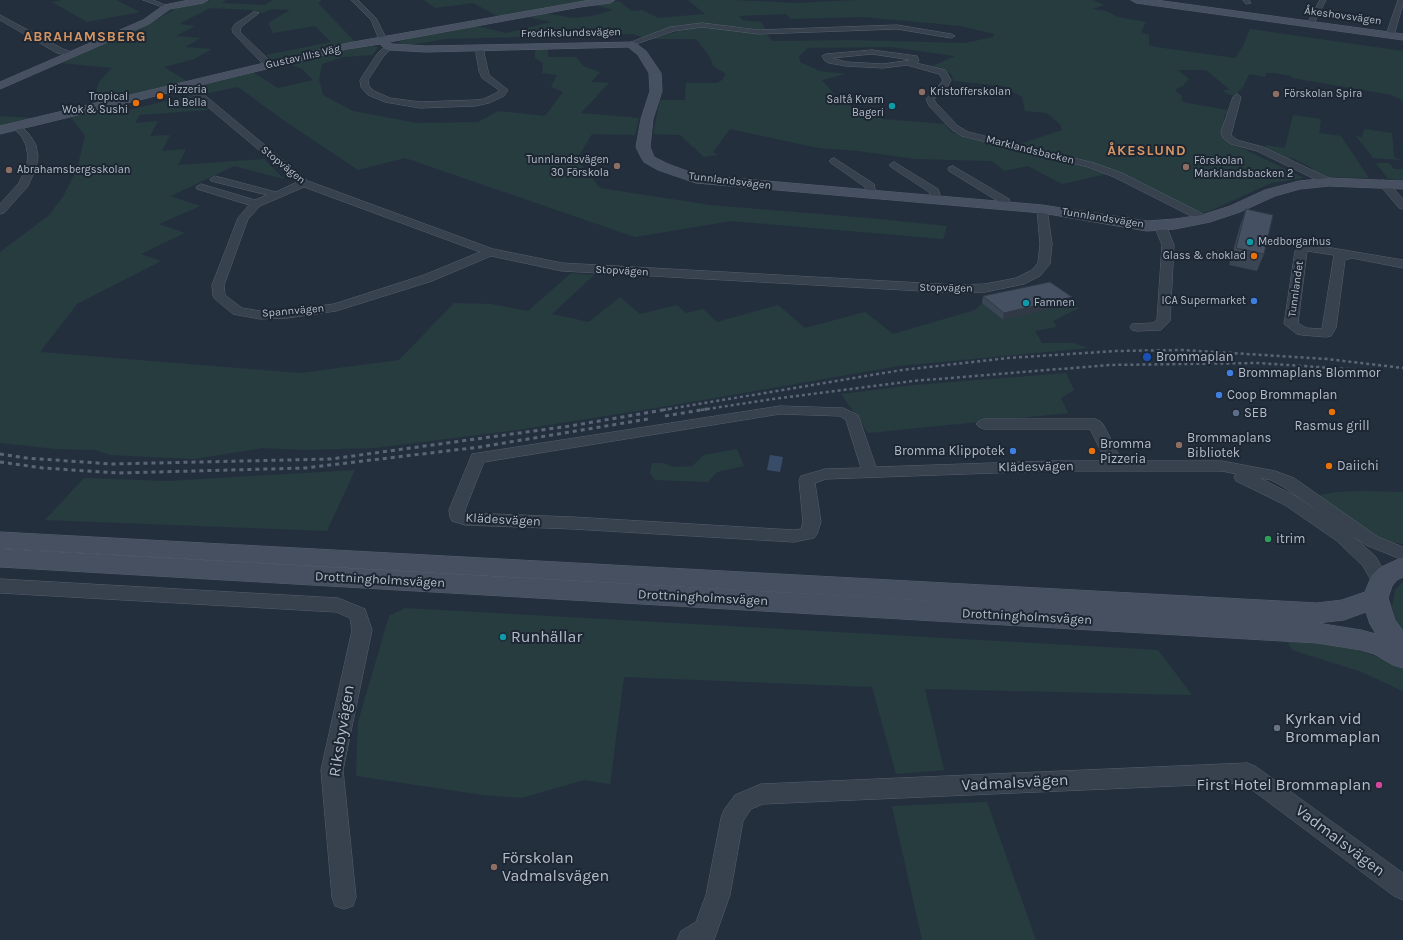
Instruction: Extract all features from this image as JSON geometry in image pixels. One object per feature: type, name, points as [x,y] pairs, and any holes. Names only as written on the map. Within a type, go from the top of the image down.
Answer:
[{"type":"street","points":[[146,0],[167,7]]},
{"type":"street","points":[[0,86],[146,22],[167,7],[203,0]]},
{"type":"street","points":[[354,0],[374,19],[386,44],[364,80],[365,87],[371,93],[388,100],[420,105],[475,103],[486,101],[501,94],[504,90],[485,76],[480,52],[481,48]]},
{"type":"street","name":"Gustav III:s Väg","points":[[0,130],[348,46],[386,44],[488,22],[580,4],[610,0]]},
{"type":"street","name":"Åkeshovsvägen","points":[[1136,0],[1165,2],[1403,37]]},
{"type":"street","points":[[1311,24],[1323,0]]},
{"type":"street","points":[[1390,35],[1401,0]]},
{"type":"street","points":[[256,13],[238,26],[237,33],[269,65]]},
{"type":"street","points":[[0,17],[60,51],[73,54]]},
{"type":"street","name":"Fredrikslundsvägen","points":[[386,44],[426,49],[630,44],[672,30],[702,25],[759,32],[897,27],[951,36]]},
{"type":"street","name":"Tunnlandsvägen","points":[[630,44],[642,53],[655,73],[656,91],[647,119],[643,147],[649,159],[663,167],[696,179],[1042,209],[1147,226],[1205,219],[1235,209],[1270,193],[1299,185],[1329,182],[1403,185]]},
{"type":"street","name":"Marklandsbacken","points":[[907,63],[915,61],[914,58],[899,54],[872,52],[826,56],[832,61],[857,65],[883,66],[907,63],[942,72],[947,80],[930,99],[932,104],[955,128],[965,134],[1091,165],[1118,175],[1205,219]]},
{"type":"street","name":"Stopvägen","points":[[187,85],[304,183],[490,252],[538,263],[584,269],[958,289],[985,288],[1020,281],[1036,273],[1044,264],[1046,244],[1042,209]]},
{"type":"street","name":"Tunnlandsvägen","points":[[1237,97],[1226,136],[1234,142],[1260,149],[1329,182]]},
{"type":"street","points":[[0,211],[24,184],[31,168],[33,157],[31,145],[26,136],[16,126]]},
{"type":"street","points":[[834,160],[870,186],[871,194]]},
{"type":"street","points":[[894,165],[934,191],[935,195]]},
{"type":"street","points":[[953,169],[1005,201]]},
{"type":"street","points":[[215,178],[277,195]]},
{"type":"street","name":"Spannvägen","points":[[304,183],[256,204],[243,218],[218,285],[219,296],[238,310],[260,315],[314,312],[336,307],[428,278],[490,252]]},
{"type":"street","points":[[1383,183],[1403,206]]},
{"type":"street","points":[[201,187],[256,204]]},
{"type":"street","points":[[1137,327],[1156,327],[1163,322],[1168,245],[1160,225]]},
{"type":"street","name":"Tunnlandet","points":[[1304,248],[1314,248],[1351,255],[1339,257],[1329,328],[1326,333],[1302,331],[1291,324],[1301,251],[1304,248]]},
{"type":"street","points":[[1351,255],[1403,264]]},
{"type":"street","name":"Klädesvägen","points":[[870,472],[853,418],[843,412],[780,410],[478,458],[457,510],[458,517],[465,519],[573,523],[794,536],[808,534],[812,522],[807,480],[825,474],[1050,466],[1222,466],[1274,476],[1288,482],[1372,541],[1403,554]]},
{"type":"street","points":[[984,424],[1095,424],[1117,466]]},
{"type":"street","name":"Klädesvägen","points":[[1202,466],[1261,484],[1291,501],[1353,546],[1370,562],[1378,590]]},
{"type":"street","name":"Drottningholmsvägen","points":[[0,540],[1317,613],[1344,610],[1378,590]]},
{"type":"street","name":"Drottningholmsvägen","points":[[0,558],[1317,633],[1361,640],[1382,646],[1403,656]]},
{"type":"street","points":[[1403,566],[1388,574],[1378,590],[1383,624],[1403,648]]},
{"type":"street","name":"Drottningholmsvägen","points":[[0,586],[338,605],[358,614]]},
{"type":"street","name":"Riksbyvägen","points":[[344,897],[332,770],[362,630],[358,614]]},
{"type":"street","name":"Vadmalsvägen","points":[[702,937],[718,895],[732,818],[743,802],[761,794],[1247,773],[1403,888]]},
{"type":"green space","points":[[62,0],[116,0],[140,12],[87,22],[52,2]]},
{"type":"green space","points":[[211,0],[226,0],[222,3],[264,5],[274,0],[322,0],[318,3],[355,42],[285,58],[270,59],[266,55],[331,42],[315,26],[273,33],[268,23],[290,10],[271,9],[263,13],[250,13],[254,10],[210,8],[179,24],[195,26],[176,36],[201,38],[185,47],[212,49],[194,59],[164,67],[188,82],[93,104],[99,82],[112,68],[61,63],[148,24],[177,8]]},
{"type":"green space","points":[[424,0],[595,0],[501,18],[473,3],[435,8]]},
{"type":"green space","points":[[688,0],[736,0],[795,3],[856,0],[1093,0],[1104,5],[1092,9],[1107,11],[1117,17],[1146,22],[1141,32],[1149,35],[1149,45],[1156,47],[1235,58],[1243,46],[1250,29],[1403,51],[1403,104],[1402,100],[1392,95],[1292,78],[1291,76],[1274,73],[1266,73],[1265,77],[1250,74],[1243,87],[1234,96],[1224,92],[1224,90],[1230,90],[1206,70],[1178,70],[1189,79],[1184,85],[1175,90],[1183,97],[1181,100],[1187,103],[1228,110],[1224,117],[1223,139],[1304,178],[1271,183],[1208,212],[1201,212],[1093,164],[1020,144],[1062,130],[1060,124],[1047,113],[1025,111],[1022,97],[1003,86],[953,81],[952,75],[932,66],[955,56],[891,47],[808,48],[799,56],[800,62],[820,71],[846,74],[822,80],[841,102],[864,112],[883,119],[945,124],[951,132],[962,136],[1087,167],[1107,174],[1062,184],[1028,166],[1004,171],[992,161],[915,159],[858,151],[818,148],[730,129],[713,152],[718,155],[704,157],[680,135],[653,134],[660,100],[685,100],[686,83],[717,83],[722,80],[726,74],[713,66],[711,59],[698,41],[694,39],[651,39],[691,28],[702,27],[767,34],[772,41],[850,40],[965,43],[993,37],[994,34],[961,26],[863,17],[791,19],[786,14],[739,16],[742,20],[761,22],[766,30],[713,24],[694,24],[681,25],[642,37],[632,34],[445,39],[406,46],[398,42],[421,35],[477,26],[506,33],[551,22],[528,17],[545,13],[573,18],[592,16],[613,10],[592,4],[619,1],[631,11],[642,10],[658,18],[705,14]]},
{"type":"green space","points":[[361,47],[378,47],[373,55],[343,57],[322,64],[319,80],[323,95],[353,111],[417,123],[478,122],[498,111],[545,116],[563,92],[551,87],[557,75],[542,73],[543,63],[535,58],[535,48],[548,48],[548,57],[576,57],[583,66],[600,72],[591,82],[609,83],[581,113],[639,118],[635,135],[592,134],[577,159],[600,188],[710,205],[947,226],[943,239],[731,221],[635,237],[405,158],[358,170],[286,122],[238,87],[204,94],[198,88],[205,84],[253,72],[278,88],[313,80],[302,69],[289,64]]},
{"type":"green space","points":[[191,95],[208,110],[140,115],[135,123],[158,121],[150,136],[170,135],[162,151],[186,149],[178,165],[264,159],[284,179],[234,166],[171,196],[200,206],[159,224],[185,233],[141,254],[161,261],[77,304],[40,352],[300,373],[399,360],[454,303],[491,304],[528,311],[571,273],[594,275],[552,314],[589,322],[620,297],[640,314],[677,305],[686,313],[703,309],[717,322],[778,305],[805,328],[865,312],[893,334],[975,310],[982,303],[1003,320],[1070,304],[1079,308],[1053,321],[1057,327],[1035,331],[1042,343],[1073,343],[1088,348],[899,366],[662,407],[517,430],[375,448],[302,450],[263,448],[194,459],[109,455],[96,450],[55,449],[0,443],[0,252],[48,216],[63,197],[77,169],[85,136],[70,116],[111,106],[121,112]]},
{"type":"green space","points":[[1293,115],[1321,119],[1319,133],[1341,136],[1369,178],[1326,177],[1308,170],[1314,169],[1292,158],[1285,159],[1265,149],[1266,145],[1285,148]]},
{"type":"green space","points":[[0,116],[33,118],[0,126]]},
{"type":"green space","points":[[1364,129],[1392,133],[1394,157],[1402,160],[1373,158],[1356,136],[1362,137]]},
{"type":"green space","points":[[1376,163],[1389,163],[1394,169],[1403,169],[1403,180],[1388,179]]},
{"type":"green space","points":[[1066,373],[1074,390],[1061,398],[1068,413],[868,433],[841,394],[915,385]]},
{"type":"green space","points":[[737,449],[744,466],[717,472],[708,482],[655,480],[650,473],[652,463],[662,463],[674,467],[692,466],[704,455]]},
{"type":"green space","points":[[355,470],[327,531],[45,520],[84,478],[167,481]]},
{"type":"green space","points":[[1361,491],[1403,492],[1403,544],[1384,541],[1363,529],[1319,495]]},
{"type":"green space","points":[[1403,582],[1403,632],[1398,625],[1392,608],[1395,590]]},
{"type":"green space","points":[[405,608],[1158,650],[1192,695],[925,689],[944,770],[896,774],[872,687],[624,677],[610,784],[584,780],[521,798],[483,795],[356,776],[358,722],[389,616]]},
{"type":"green space","points":[[1288,642],[1328,643],[1355,648],[1387,661],[1403,668],[1403,691],[1359,671],[1292,650]]},
{"type":"green space","points":[[987,802],[1036,940],[922,940],[892,806]]},
{"type":"water","points":[[770,455],[783,457],[780,472],[767,470]]},
{"type":"building","points":[[1246,209],[1273,215],[1264,254],[1236,248]]},
{"type":"building","name":"Famnen","points":[[1050,282],[1072,297],[1004,313],[983,296]]},
{"type":"railway","points":[[663,410],[902,370],[1008,358],[1116,351],[1183,350],[1327,359],[1403,368]]},
{"type":"railway","points":[[701,410],[913,381],[1109,365],[1258,363],[1378,371]]},
{"type":"railway","points":[[0,454],[26,458],[112,464],[331,459],[570,426],[669,409]]},
{"type":"railway","points":[[701,410],[707,409]]},
{"type":"railway","points":[[665,416],[701,410]]},
{"type":"railway","points":[[0,462],[43,468],[118,473],[305,468],[480,447],[648,419]]},
{"type":"place","name":"Kristofferskolan","points":[[922,92]]},
{"type":"place","name":"Förskolan Spira","points":[[1276,94]]},
{"type":"place","name":"Pizzeria La Bella","points":[[160,96]]},
{"type":"place","name":"Tropical Wok & Sushi","points":[[136,103]]},
{"type":"place","name":"Saltå Kvarn Bageri","points":[[892,106]]},
{"type":"place","name":"Tunnlandsvägen 30 Förskola","points":[[617,166]]},
{"type":"place","name":"Förskolan Marklandsbacken 2","points":[[1186,167]]},
{"type":"place","name":"Abrahamsbergsskolan","points":[[9,170]]},
{"type":"place","name":"Medborgarhus","points":[[1250,242]]},
{"type":"place","name":"Glass & choklad","points":[[1254,256]]},
{"type":"place","name":"ICA Supermarket","points":[[1254,301]]},
{"type":"place","name":"Famnen","points":[[1026,303]]},
{"type":"place","name":"Brommaplan","points":[[1147,357]]},
{"type":"place","name":"Brommaplans Blommor","points":[[1230,373]]},
{"type":"place","name":"Coop Brommaplan","points":[[1219,395]]},
{"type":"place","name":"Rasmus grill","points":[[1332,412]]},
{"type":"place","name":"SEB","points":[[1236,413]]},
{"type":"place","name":"Brommaplans Bibliotek","points":[[1179,445]]},
{"type":"place","name":"Bromma Klippotek","points":[[1013,451]]},
{"type":"place","name":"Bromma Pizzeria","points":[[1092,451]]},
{"type":"place","name":"Daiichi","points":[[1329,466]]},
{"type":"place","name":"itrim","points":[[1268,539]]},
{"type":"place","name":"Runhällar","points":[[503,637]]},
{"type":"place","name":"Kyrkan vid Brommaplan","points":[[1277,728]]},
{"type":"place","name":"First Hotel Brommaplan","points":[[1379,785]]},
{"type":"place","name":"Förskolan Vadmalsvägen","points":[[494,867]]},
{"type":"district","name":"ABRAHAMSBERG","points":[[85,37]]},
{"type":"district","name":"ÅKESLUND","points":[[1147,151]]}]
